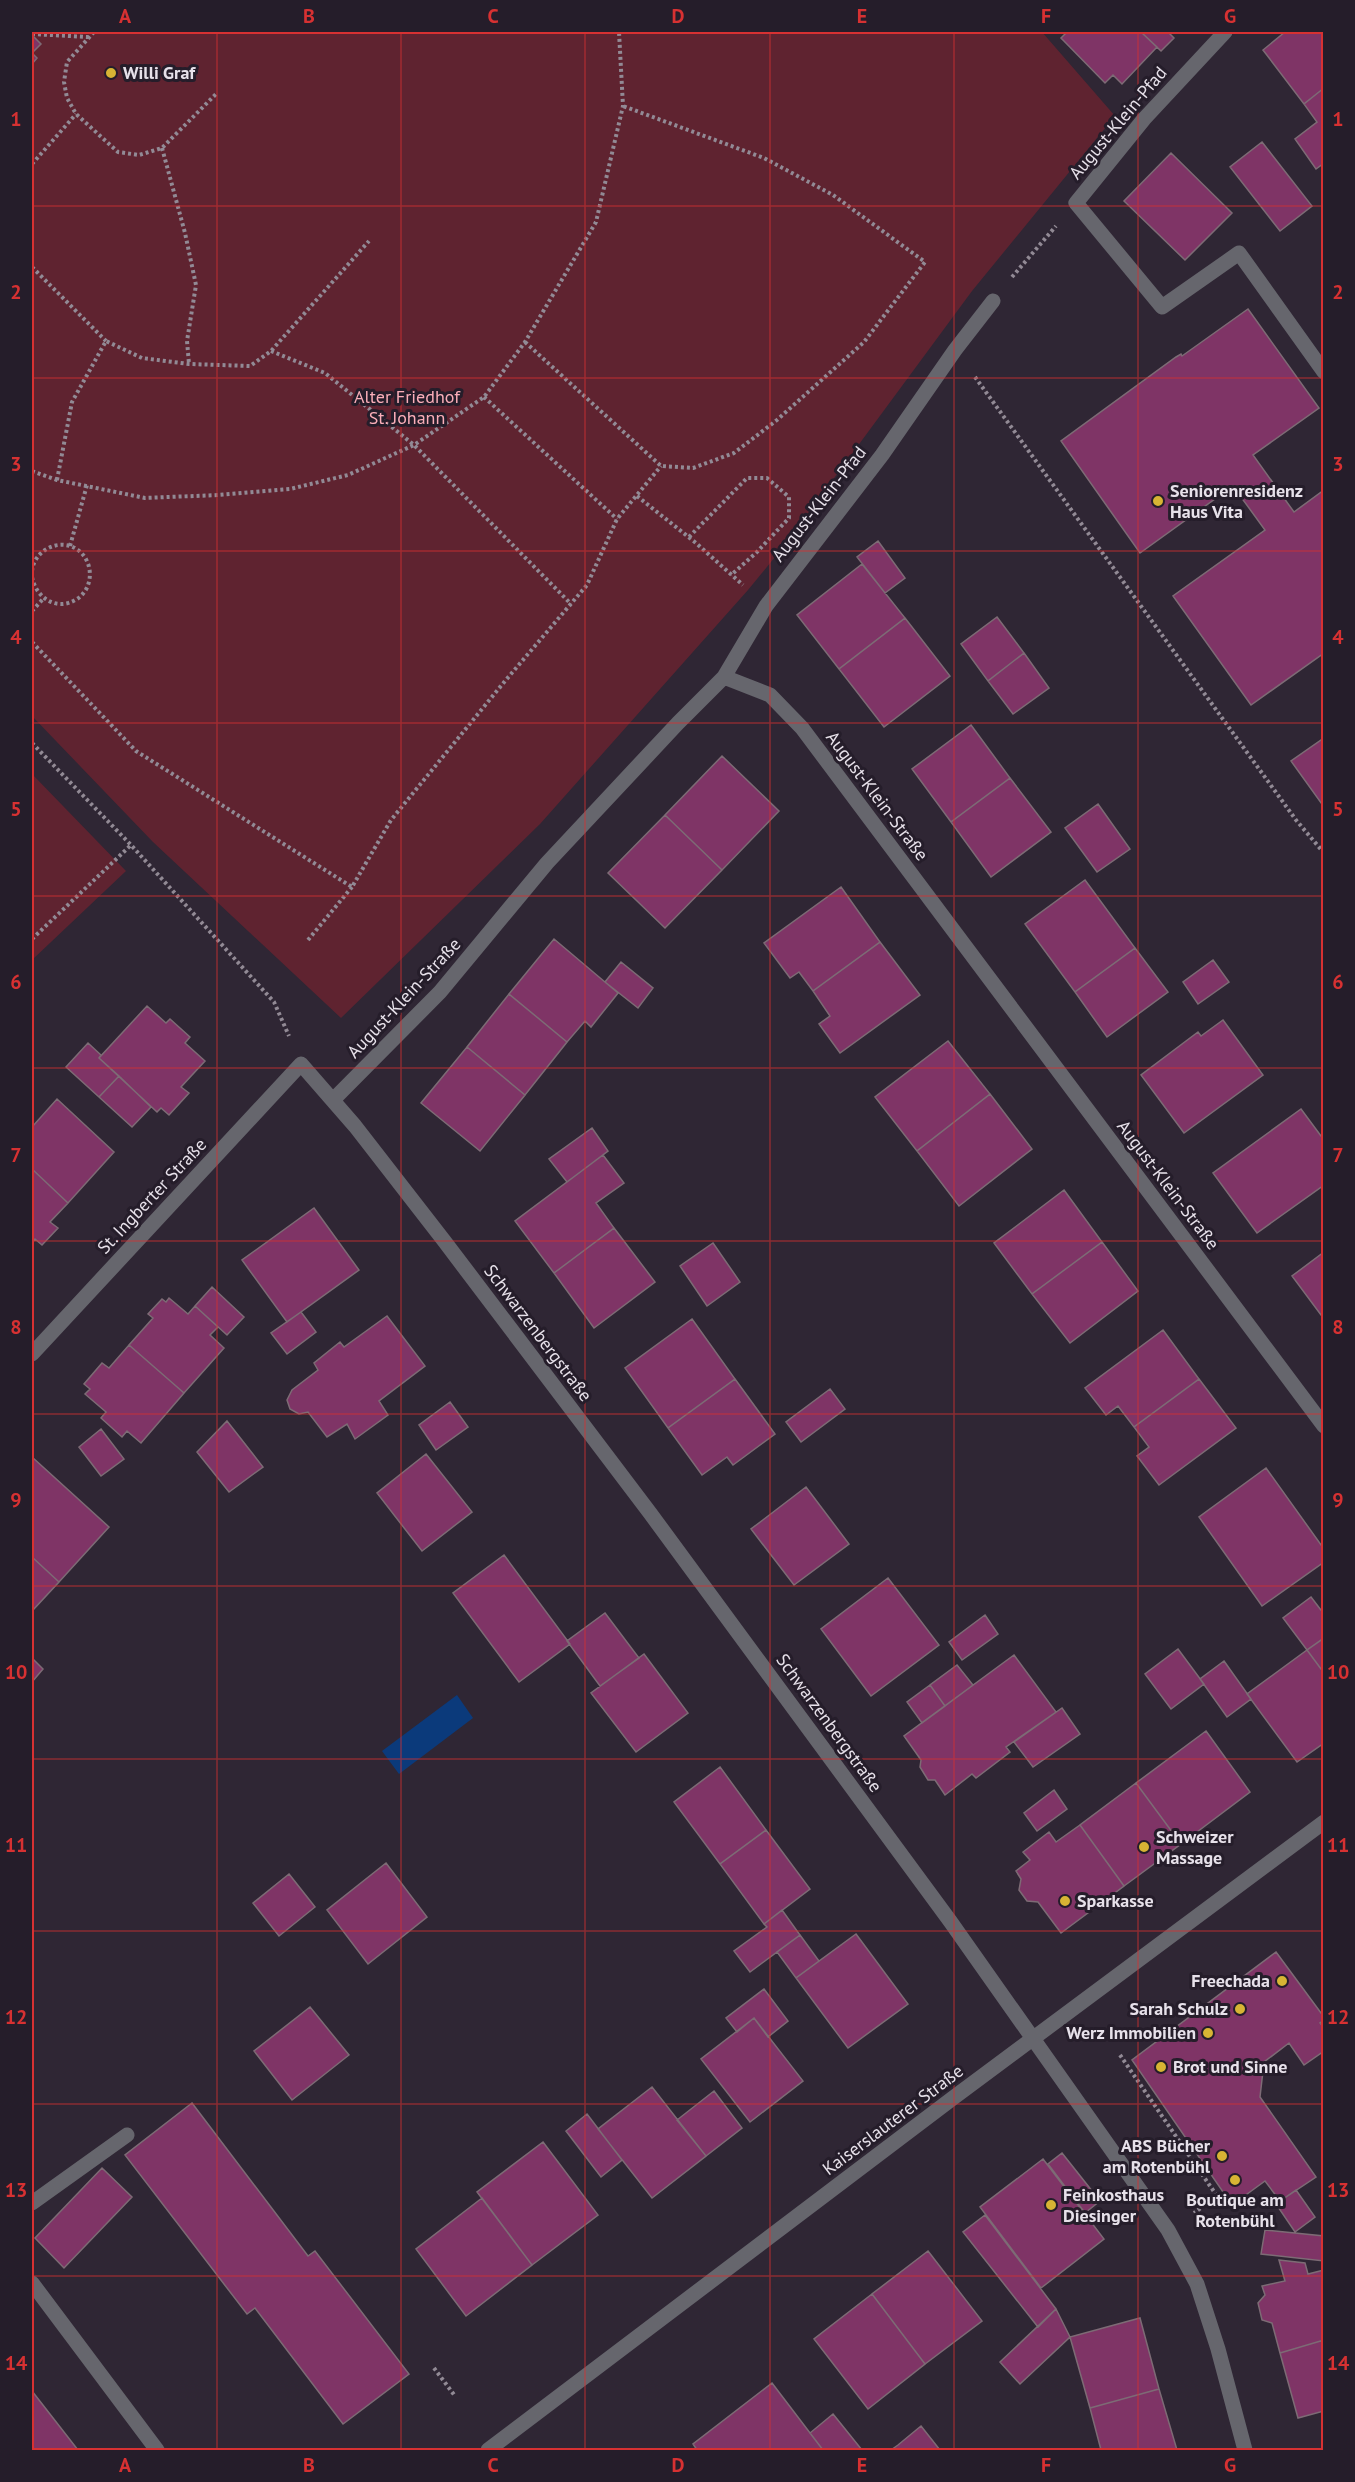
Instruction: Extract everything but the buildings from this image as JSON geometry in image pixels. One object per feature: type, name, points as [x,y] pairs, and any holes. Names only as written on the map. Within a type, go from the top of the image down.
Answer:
[{"type":"street","name":"August-Klein-Pfad","points":[[1225,32],[1144,119],[1076,203],[1162,307],[1239,253],[1323,372]]},
{"type":"street","name":"August-Klein-Pfad","points":[[724,677],[766,606],[882,455],[955,350],[993,301]]},
{"type":"street","name":"August-Klein-Straße","points":[[333,1100],[440,992],[547,864],[724,677],[770,695],[802,728],[1323,1426]]},
{"type":"street","name":"Schwarzenbergstraße","points":[[301,1064],[333,1100],[445,1242],[650,1513],[957,1929],[1168,2230],[1197,2284],[1218,2349],[1245,2451]]},
{"type":"street","name":"St. Ingberter Straße","points":[[32,1354],[301,1064]]},
{"type":"street","name":"Kaiserslauterer Straße","points":[[488,2451],[1323,1822]]},
{"type":"street","points":[[32,2203],[127,2135]]},
{"type":"street","points":[[32,2283],[157,2451]]},
{"type":"path","points":[[94,32],[67,62],[64,70],[67,98],[76,114],[118,152],[139,155],[162,148],[217,93]]},
{"type":"path","points":[[32,471],[57,480],[145,498],[290,489],[348,475],[414,445],[484,397],[525,342],[596,222],[623,106],[619,32]]},
{"type":"path","points":[[32,34],[88,37]]},
{"type":"path","points":[[525,342],[662,466],[693,468],[734,453],[777,420],[864,342],[925,262],[833,195],[764,158],[623,106]]},
{"type":"path","points":[[32,164],[34,158],[76,114]]},
{"type":"path","points":[[162,148],[185,233],[196,285],[187,341],[189,364]]},
{"type":"path","points":[[1017,270],[1048,236]]},
{"type":"path","points":[[32,267],[106,341],[142,357],[189,364],[250,366],[271,351],[369,241]]},
{"type":"path","points":[[57,480],[72,402],[106,341]]},
{"type":"path","points":[[955,350],[1289,810],[1323,853]]},
{"type":"path","points":[[271,351],[325,373],[414,445],[571,604]]},
{"type":"path","points":[[484,397],[617,519]]},
{"type":"path","points":[[308,940],[352,887],[391,820],[587,585],[617,519],[662,466]]},
{"type":"path","points":[[689,537],[747,478],[767,478],[789,497],[789,518],[756,553],[731,575]]},
{"type":"path","points":[[70,546],[87,485]]},
{"type":"path","points":[[638,496],[689,537],[766,606]]},
{"type":"path","points":[[32,571],[37,557],[43,550],[52,546],[70,546],[79,551],[90,568],[87,588],[72,602],[53,603],[43,598],[37,592],[32,577]]},
{"type":"path","points":[[32,611],[43,598]]},
{"type":"path","points":[[32,642],[136,751],[352,887]]},
{"type":"path","points":[[32,743],[131,845],[274,1002],[301,1064]]},
{"type":"path","points":[[32,939],[131,845]]},
{"type":"path","points":[[1120,2055],[1217,2196],[1168,2230]]},
{"type":"path","points":[[434,2368],[455,2396]]},
{"type":"green space","name":"Alter Friedhof St. Johann","points":[[32,32],[1042,32],[1115,116],[972,291],[784,546],[748,590],[540,824],[341,1018],[153,842],[32,716]]},
{"type":"green space","points":[[32,774],[126,871],[32,960]]},
{"type":"water","points":[[457,1695],[473,1718],[399,1774],[382,1751]]},
{"type":"place","name":"Willi Graf","points":[[111,73]]},
{"type":"place","name":"Seniorenresidenz Haus Vita","points":[[1158,501]]},
{"type":"place","name":"Schweizer Massage","points":[[1144,1847]]},
{"type":"place","name":"Sparkasse","points":[[1065,1901]]},
{"type":"place","name":"Freechada","points":[[1282,1981]]},
{"type":"place","name":"Sarah Schulz","points":[[1240,2009]]},
{"type":"place","name":"Werz Immobilien","points":[[1208,2033]]},
{"type":"place","name":"Brot und Sinne","points":[[1161,2067]]},
{"type":"place","name":"ABS Bücher am Rotenbühl","points":[[1222,2156]]},
{"type":"place","name":"Boutique am Rotenbühl","points":[[1235,2180]]},
{"type":"place","name":"Feinkosthaus Diesinger","points":[[1051,2205]]}]
